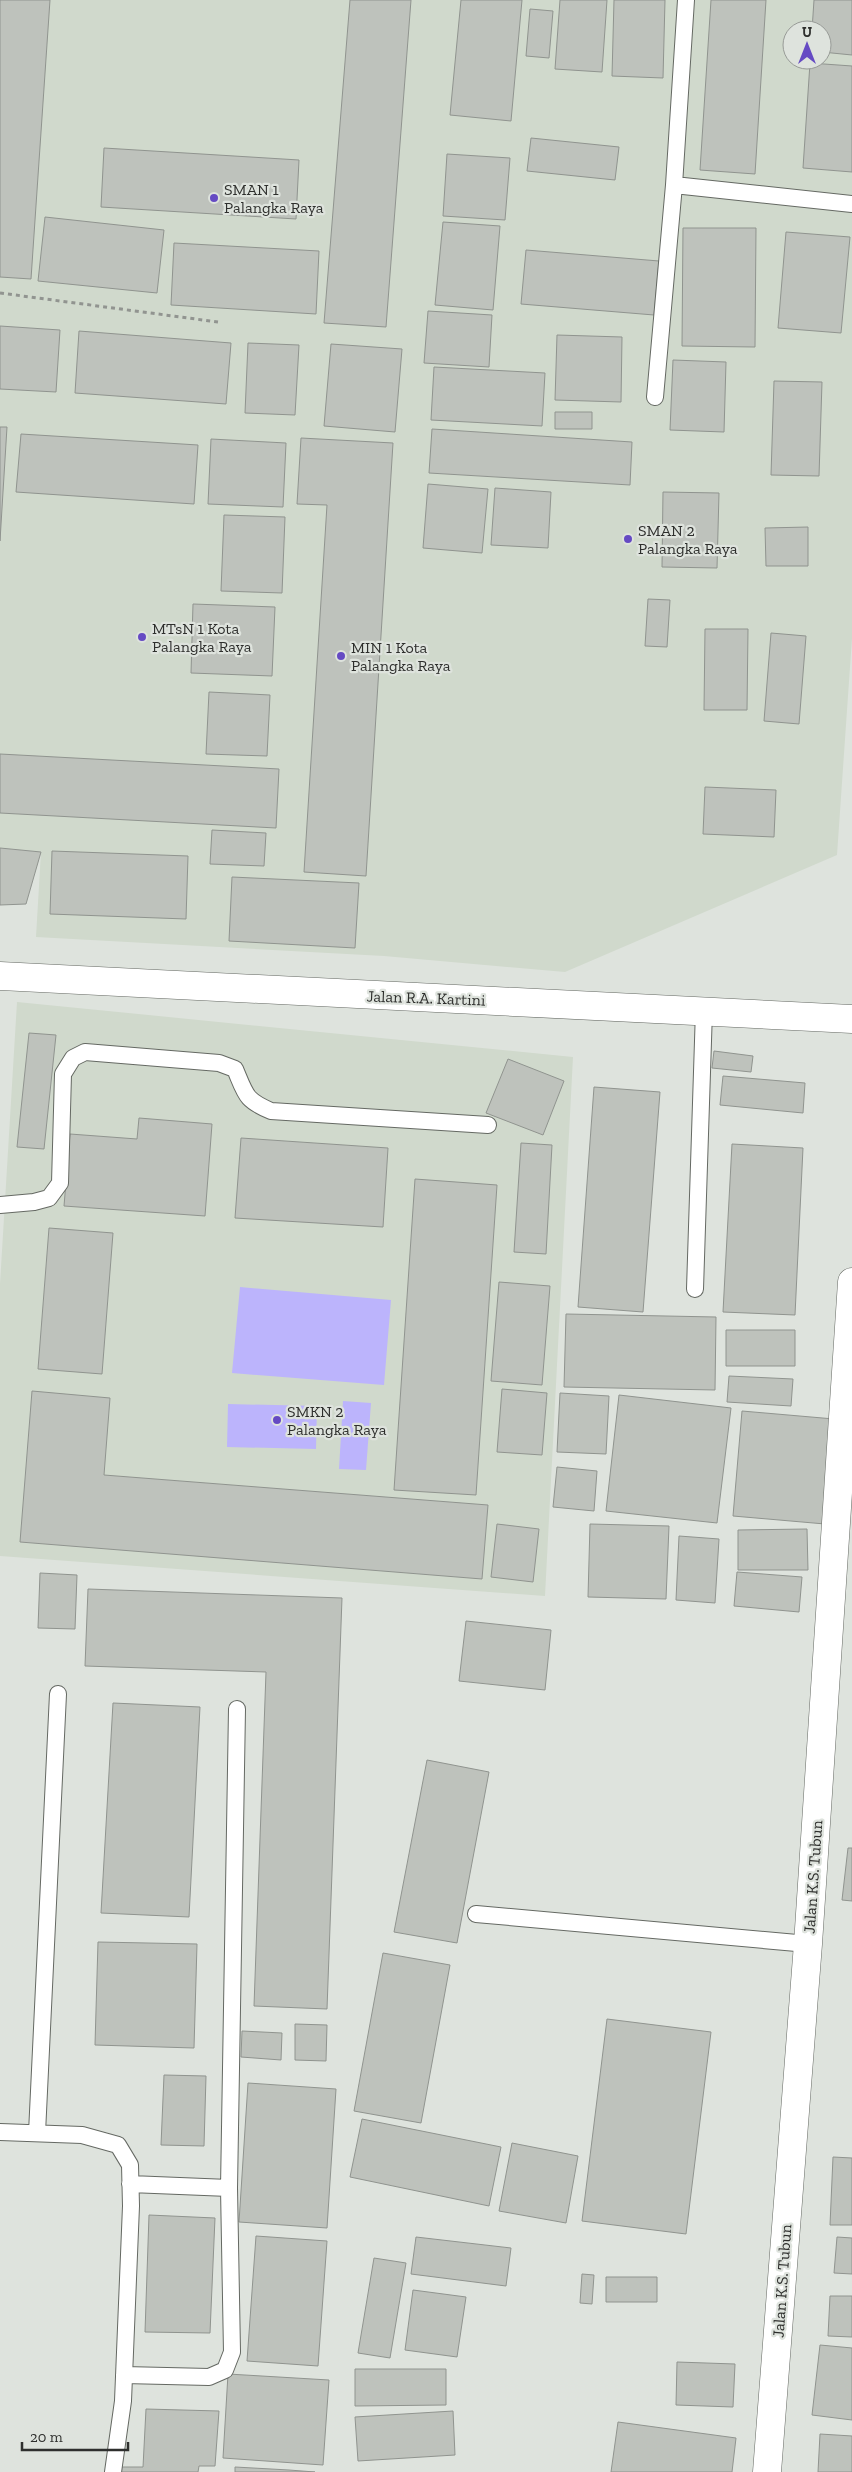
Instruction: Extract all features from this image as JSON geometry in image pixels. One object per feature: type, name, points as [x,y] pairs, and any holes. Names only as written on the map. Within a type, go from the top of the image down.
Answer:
[{"type":"street","name":"Jalan R.A. Kartini","points":[[0,976],[235,990],[704,1010],[852,1019]]},
{"type":"street","name":"Jalan K.S. Tubun","points":[[767,2472],[808,1944],[852,1282]]},
{"type":"lane","points":[[655,397],[674,185],[686,0]]},
{"type":"lane","points":[[674,185],[852,204]]},
{"type":"lane","points":[[695,1289],[704,1010]]},
{"type":"lane","points":[[0,1205],[34,1202],[49,1198],[60,1183],[63,1074],[73,1058],[85,1052],[219,1063],[235,1070],[245,1094],[251,1102],[271,1111],[488,1125]]},
{"type":"lane","points":[[37,2133],[58,1694]]},
{"type":"lane","points":[[124,2375],[209,2377],[225,2370],[232,2352],[230,2188],[237,1709]]},
{"type":"lane","points":[[476,1914],[808,1944]]},
{"type":"lane","points":[[0,2132],[82,2135],[118,2144],[130,2165],[123,2401],[113,2472]]},
{"type":"lane","points":[[130,2184],[230,2188]]},
{"type":"path","points":[[0,293],[218,322]]},
{"type":"shaded area","points":[[0,0],[852,0],[852,638],[837,855],[565,972],[384,956],[36,937],[41,852],[0,848]]},
{"type":"shaded area","name":"SMKN 2 Palangka Raya","points":[[17,1002],[573,1057],[545,1596],[0,1556],[0,1284]]},
{"type":"shaded area","points":[[240,1287],[391,1300],[384,1385],[232,1373]]},
{"type":"shaded area","points":[[343,1401],[371,1403],[366,1470],[339,1469]]},
{"type":"shaded area","points":[[228,1404],[317,1406],[316,1449],[227,1447]]},
{"type":"building","points":[[0,0],[50,0],[31,279],[0,277]]},
{"type":"building","points":[[350,0],[411,0],[386,327],[324,323]]},
{"type":"building","points":[[461,0],[522,0],[511,121],[450,115]]},
{"type":"building","points":[[560,0],[607,0],[602,72],[555,69]]},
{"type":"building","points":[[614,0],[665,0],[663,78],[612,76]]},
{"type":"building","points":[[711,0],[766,0],[755,174],[700,170]]},
{"type":"building","points":[[814,0],[852,0],[852,55],[832,53],[832,20],[813,20]]},
{"type":"building","points":[[530,9],[553,11],[549,58],[526,56]]},
{"type":"building","points":[[832,65],[852,66],[852,172],[803,168],[810,70],[832,70]]},
{"type":"building","points":[[531,138],[619,147],[615,180],[527,171]]},
{"type":"building","points":[[104,148],[299,160],[296,219],[101,207]]},
{"type":"building","points":[[447,154],[510,158],[505,220],[443,216]]},
{"type":"building","points":[[45,217],[164,230],[157,293],[38,281]]},
{"type":"building","points":[[443,222],[500,226],[493,310],[435,305]]},
{"type":"building","points":[[683,228],[756,228],[755,347],[682,346]]},
{"type":"building","points":[[786,232],[850,237],[841,333],[778,328]]},
{"type":"building","points":[[174,243],[319,251],[316,314],[171,305]]},
{"type":"building","points":[[526,250],[659,261],[654,315],[521,304]]},
{"type":"building","points":[[428,311],[492,315],[489,367],[424,363]]},
{"type":"building","points":[[0,326],[60,330],[56,392],[0,389]]},
{"type":"building","points":[[79,331],[231,343],[226,404],[75,393]]},
{"type":"building","points":[[557,335],[622,337],[621,402],[555,400]]},
{"type":"building","points":[[248,343],[299,345],[295,415],[245,413]]},
{"type":"building","points":[[331,344],[402,349],[395,432],[324,426]]},
{"type":"building","points":[[673,360],[726,362],[724,432],[670,430]]},
{"type":"building","points":[[434,367],[545,373],[542,426],[431,420]]},
{"type":"building","points":[[774,381],[822,382],[819,476],[771,475]]},
{"type":"building","points":[[555,412],[592,412],[592,429],[555,429]]},
{"type":"building","points":[[0,427],[7,427],[0,541]]},
{"type":"building","points":[[432,429],[632,442],[630,485],[429,473]]},
{"type":"building","points":[[21,434],[198,445],[194,504],[16,492]]},
{"type":"building","points":[[301,438],[393,443],[366,876],[304,872],[327,505],[297,504]]},
{"type":"building","points":[[211,439],[286,443],[283,507],[208,504]]},
{"type":"building","points":[[428,484],[488,489],[482,553],[423,548]]},
{"type":"building","points":[[495,488],[551,492],[548,548],[491,545]]},
{"type":"building","points":[[663,492],[719,493],[717,568],[662,567]]},
{"type":"building","points":[[224,515],[285,517],[282,593],[221,591]]},
{"type":"building","points":[[808,527],[808,566],[766,566],[765,528]]},
{"type":"building","points":[[648,599],[670,600],[667,647],[645,646]]},
{"type":"building","points":[[193,604],[275,607],[272,676],[191,673]]},
{"type":"building","points":[[705,629],[748,629],[747,710],[704,710]]},
{"type":"building","points":[[771,633],[806,636],[799,724],[764,721]]},
{"type":"building","points":[[209,692],[270,695],[267,756],[206,754]]},
{"type":"building","points":[[0,754],[279,769],[276,828],[0,813]]},
{"type":"building","points":[[705,787],[776,790],[774,837],[703,834]]},
{"type":"building","points":[[212,830],[266,833],[264,866],[210,864]]},
{"type":"building","points":[[0,848],[41,852],[26,904],[0,905]]},
{"type":"building","points":[[52,851],[188,856],[186,919],[50,914]]},
{"type":"building","points":[[232,877],[359,883],[355,948],[229,941]]},
{"type":"building","points":[[29,1033],[56,1035],[44,1149],[17,1147]]},
{"type":"building","points":[[714,1051],[753,1056],[751,1072],[712,1068]]},
{"type":"building","points":[[508,1059],[564,1081],[543,1135],[486,1113]]},
{"type":"building","points":[[723,1076],[805,1083],[803,1113],[720,1105]]},
{"type":"building","points":[[594,1087],[660,1092],[643,1312],[578,1307]]},
{"type":"building","points":[[139,1118],[212,1124],[205,1216],[64,1206],[70,1134],[137,1139]]},
{"type":"building","points":[[241,1138],[388,1148],[383,1227],[235,1218]]},
{"type":"building","points":[[521,1143],[552,1145],[546,1254],[514,1252]]},
{"type":"building","points":[[732,1144],[803,1148],[795,1315],[723,1312]]},
{"type":"building","points":[[415,1179],[497,1185],[476,1495],[394,1490]]},
{"type":"building","points":[[49,1228],[113,1233],[102,1374],[38,1369]]},
{"type":"building","points":[[499,1282],[550,1286],[542,1385],[491,1381]]},
{"type":"building","points":[[566,1314],[716,1317],[715,1390],[564,1387]]},
{"type":"building","points":[[726,1330],[795,1330],[795,1366],[726,1366]]},
{"type":"building","points":[[729,1376],[793,1379],[791,1406],[727,1402]]},
{"type":"building","points":[[502,1389],[547,1393],[542,1455],[497,1452]]},
{"type":"building","points":[[32,1391],[110,1398],[104,1475],[488,1505],[482,1579],[20,1542]]},
{"type":"building","points":[[560,1393],[609,1396],[606,1454],[557,1452]]},
{"type":"building","points":[[619,1395],[731,1408],[717,1523],[606,1511]]},
{"type":"building","points":[[742,1411],[834,1419],[825,1524],[733,1516]]},
{"type":"building","points":[[557,1467],[597,1471],[594,1511],[553,1507]]},
{"type":"building","points":[[497,1524],[539,1529],[533,1582],[491,1577]]},
{"type":"building","points":[[590,1524],[669,1526],[666,1599],[588,1597]]},
{"type":"building","points":[[807,1529],[808,1570],[738,1570],[738,1530]]},
{"type":"building","points":[[679,1536],[719,1539],[715,1603],[676,1600]]},
{"type":"building","points":[[737,1572],[802,1577],[799,1612],[734,1606]]},
{"type":"building","points":[[40,1573],[77,1575],[75,1629],[38,1628]]},
{"type":"building","points":[[88,1589],[342,1598],[327,2009],[254,2006],[266,1672],[85,1666]]},
{"type":"building","points":[[466,1621],[551,1630],[545,1690],[459,1681]]},
{"type":"building","points":[[113,1703],[200,1707],[189,1917],[101,1913]]},
{"type":"building","points":[[427,1760],[489,1772],[457,1943],[394,1932]]},
{"type":"building","points":[[848,1848],[852,1848],[852,1901],[842,1900]]},
{"type":"building","points":[[98,1942],[197,1944],[194,2048],[95,2045]]},
{"type":"building","points":[[383,1953],[450,1965],[421,2123],[354,2111]]},
{"type":"building","points":[[607,2019],[711,2032],[686,2234],[582,2221]]},
{"type":"building","points":[[295,2024],[327,2025],[326,2061],[295,2060]]},
{"type":"building","points":[[242,2031],[282,2033],[281,2060],[241,2057]]},
{"type":"building","points":[[164,2075],[206,2076],[204,2146],[161,2145]]},
{"type":"building","points":[[248,2083],[336,2089],[327,2228],[239,2222]]},
{"type":"building","points":[[362,2119],[501,2147],[489,2206],[350,2177]]},
{"type":"building","points":[[512,2143],[578,2156],[566,2223],[499,2211]]},
{"type":"building","points":[[833,2157],[852,2158],[852,2225],[830,2225]]},
{"type":"building","points":[[149,2215],[215,2218],[210,2333],[145,2332]]},
{"type":"building","points":[[256,2236],[327,2241],[318,2366],[247,2361]]},
{"type":"building","points":[[416,2237],[511,2248],[506,2286],[411,2274]]},
{"type":"building","points":[[837,2237],[852,2238],[852,2274],[834,2273]]},
{"type":"building","points":[[374,2258],[406,2263],[390,2358],[358,2353]]},
{"type":"building","points":[[582,2274],[594,2275],[592,2304],[580,2303]]},
{"type":"building","points":[[606,2277],[657,2277],[657,2302],[606,2302]]},
{"type":"building","points":[[413,2290],[466,2297],[457,2357],[405,2350]]},
{"type":"building","points":[[830,2296],[852,2296],[852,2337],[828,2336]]},
{"type":"building","points":[[820,2345],[852,2348],[852,2420],[812,2415]]},
{"type":"building","points":[[677,2362],[735,2364],[733,2407],[676,2405]]},
{"type":"building","points":[[355,2369],[446,2369],[446,2405],[355,2406]]},
{"type":"building","points":[[228,2374],[329,2380],[323,2465],[223,2458]]},
{"type":"building","points":[[146,2409],[219,2411],[215,2466],[199,2466],[198,2472],[120,2472],[120,2467],[143,2467]]},
{"type":"building","points":[[453,2411],[455,2455],[358,2461],[355,2417]]},
{"type":"building","points":[[618,2422],[736,2438],[732,2472],[611,2472]]},
{"type":"building","points":[[820,2434],[852,2436],[852,2472],[818,2472]]},
{"type":"building","points":[[235,2467],[289,2470],[315,2472],[235,2472]]},
{"type":"place","name":"SMAN 1 Palangka Raya","points":[[214,198]]},
{"type":"place","name":"SMAN 2 Palangka Raya","points":[[628,539]]},
{"type":"place","name":"MTsN 1 Kota Palangka Raya","points":[[142,637]]},
{"type":"place","name":"MIN 1 Kota Palangka Raya","points":[[341,656]]},
{"type":"place","name":"SMKN 2 Palangka Raya","points":[[277,1420]]}]
